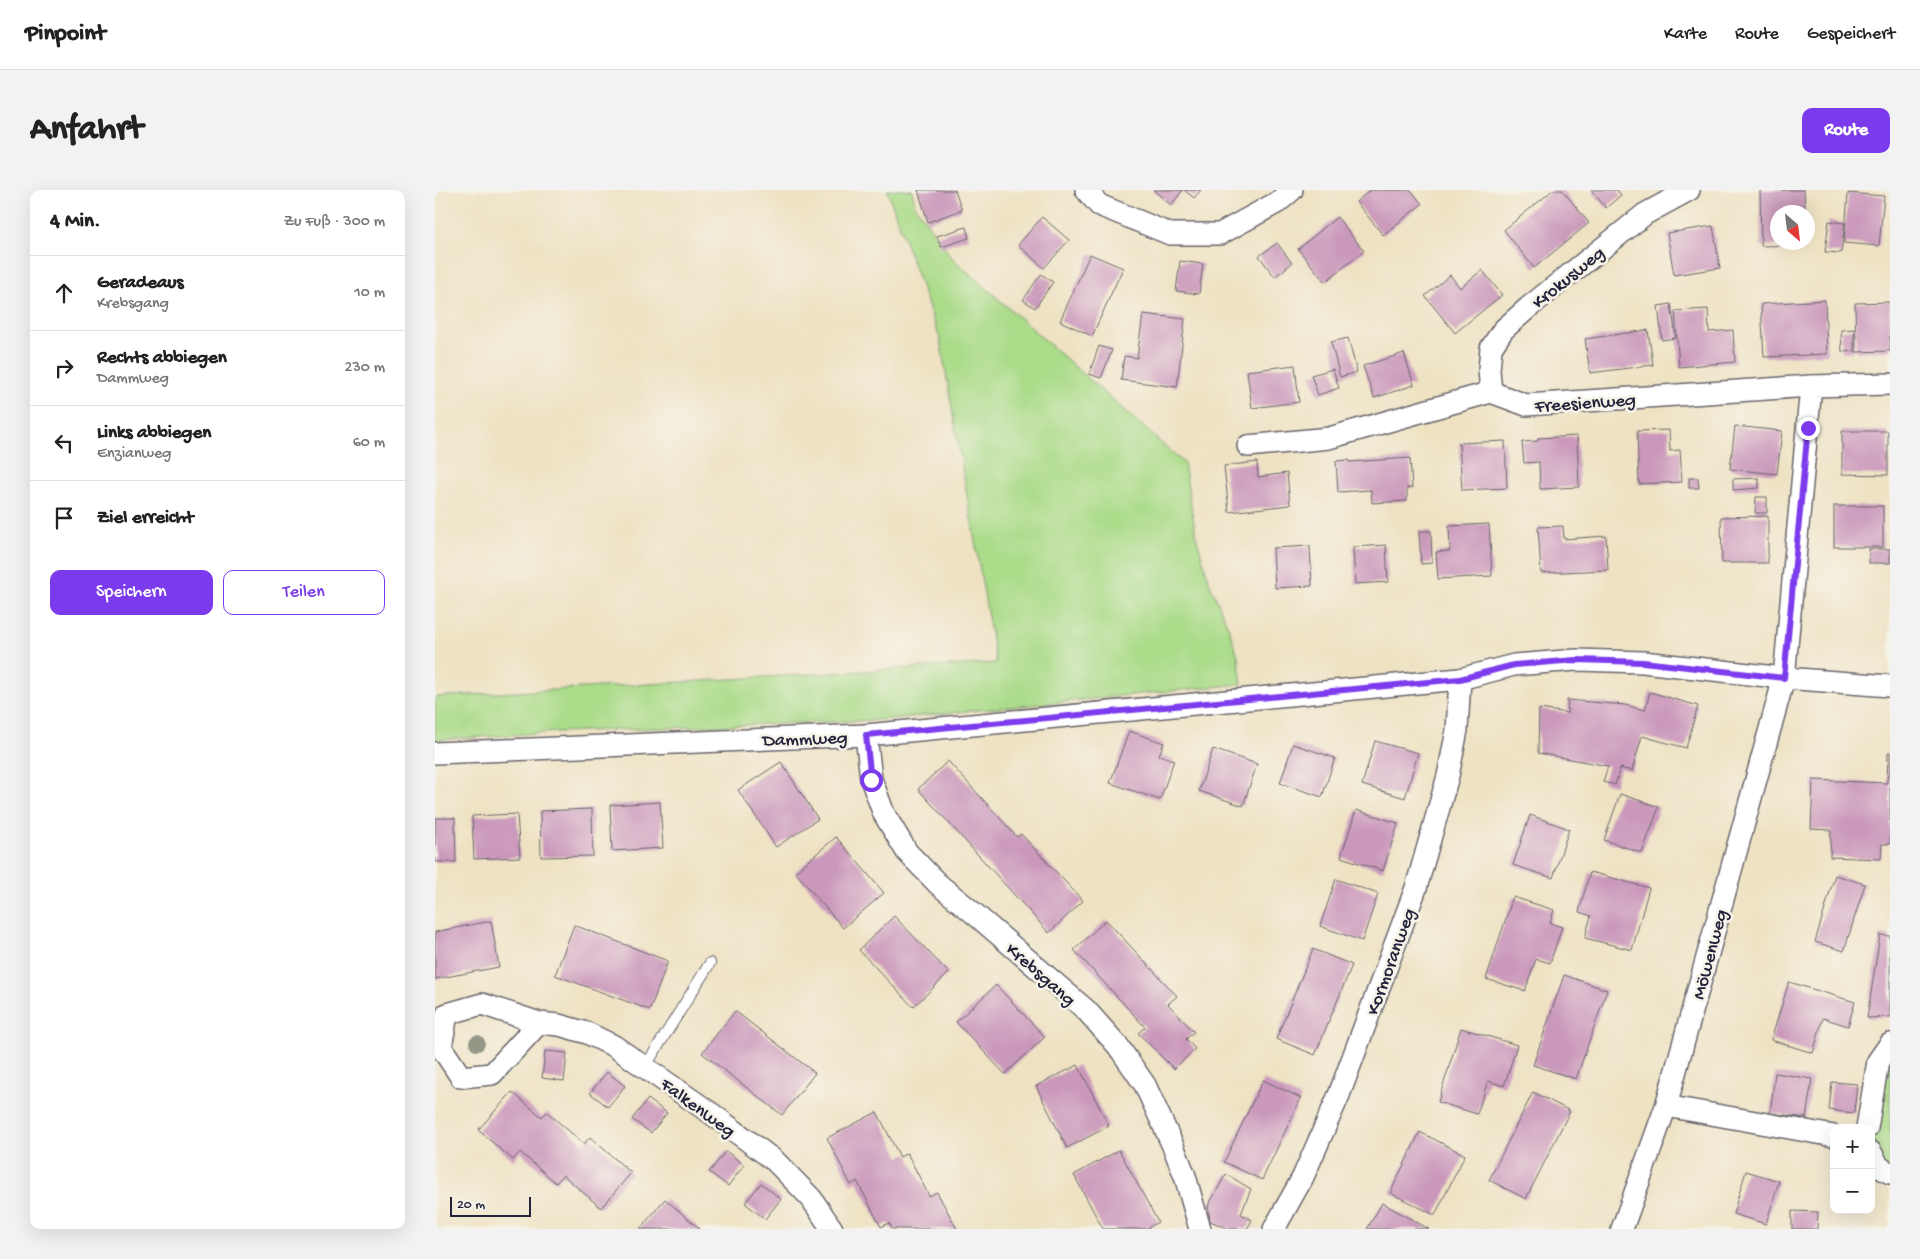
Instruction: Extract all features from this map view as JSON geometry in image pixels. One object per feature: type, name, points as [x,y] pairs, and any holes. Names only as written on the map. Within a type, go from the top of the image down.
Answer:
[{"type":"street","points":[[1086,190],[1099,205],[1170,234],[1220,234],[1278,202],[1292,190]]},
{"type":"street","name":"Krokusweg","points":[[1491,392],[1489,370],[1491,348],[1503,330],[1645,214],[1689,190]]},
{"type":"street","name":"Freesienweg","points":[[1491,392],[1526,405],[1811,386],[1890,384]]},
{"type":"street","name":"Möwenweg","points":[[1623,1228],[1666,1106],[1784,678],[1811,386]]},
{"type":"street","points":[[1249,446],[1329,438],[1491,392]]},
{"type":"street","name":"Dammweg","points":[[435,753],[866,735],[1460,679],[1514,665],[1576,660],[1643,662],[1784,678],[1890,686]]},
{"type":"street","name":"Kormoranweg","points":[[1274,1229],[1303,1176],[1339,1095],[1416,888],[1448,776],[1457,730],[1460,679]]},
{"type":"street","name":"Krebsgang","points":[[866,735],[871,780],[884,814],[907,852],[938,884],[1086,1010],[1118,1046],[1145,1085],[1185,1176],[1200,1229]]},
{"type":"street","name":"Falkenweg","points":[[539,1023],[559,1025],[587,1033],[614,1046],[712,1114],[775,1162],[811,1198],[832,1229]]},
{"type":"street","points":[[1868,1124],[1878,1061],[1890,1044]]},
{"type":"street","points":[[1666,1106],[1830,1135]]},
{"type":"street","points":[[1875,1159],[1879,1166],[1890,1173]]},
{"type":"lane","points":[[645,1067],[710,963]]},
{"type":"green space","points":[[887,190],[912,190],[915,206],[952,258],[1184,463],[1196,536],[1210,584],[1238,656],[1242,684],[879,720],[557,732],[435,740],[435,697],[996,663],[940,339]]},
{"type":"green space","points":[[1890,1044],[1890,1173],[1875,1156],[1875,1124],[1872,1124]]},
{"type":"building","points":[[918,190],[955,190],[962,210],[928,222]]},
{"type":"building","points":[[1153,190],[1183,190],[1171,205]]},
{"type":"building","points":[[1184,190],[1201,190],[1194,198]]},
{"type":"building","points":[[1370,190],[1411,190],[1422,204],[1383,235],[1356,202]]},
{"type":"building","points":[[1553,190],[1562,190],[1589,223],[1534,268],[1504,230]]},
{"type":"building","points":[[1591,190],[1617,190],[1621,195],[1606,208]]},
{"type":"building","points":[[1760,190],[1804,190],[1805,205],[1770,205],[1770,246],[1761,246]]},
{"type":"building","points":[[1848,193],[1884,196],[1879,246],[1844,243]]},
{"type":"building","points":[[1042,217],[1069,240],[1044,268],[1018,245]]},
{"type":"building","points":[[1337,217],[1364,251],[1325,282],[1298,249]]},
{"type":"building","points":[[1829,221],[1845,223],[1841,253],[1825,252]]},
{"type":"building","points":[[1713,226],[1720,268],[1674,275],[1667,233]]},
{"type":"building","points":[[966,227],[969,238],[941,247],[937,236]]},
{"type":"building","points":[[1277,243],[1292,263],[1275,277],[1259,256]]},
{"type":"building","points":[[1090,254],[1123,268],[1092,336],[1060,321]]},
{"type":"building","points":[[1180,261],[1203,264],[1199,294],[1176,291]]},
{"type":"building","points":[[1482,270],[1502,295],[1455,333],[1425,296],[1450,275],[1460,288]]},
{"type":"building","points":[[1041,274],[1053,282],[1035,308],[1023,300]]},
{"type":"building","points":[[1825,300],[1827,354],[1764,357],[1761,304]]},
{"type":"building","points":[[1890,302],[1890,351],[1856,352],[1855,303]]},
{"type":"building","points":[[1671,304],[1676,338],[1662,340],[1658,306]]},
{"type":"building","points":[[1708,309],[1709,332],[1733,330],[1735,362],[1679,367],[1675,311]]},
{"type":"building","points":[[1143,314],[1185,319],[1177,387],[1121,380],[1124,356],[1137,358]]},
{"type":"building","points":[[1854,329],[1854,351],[1842,352],[1841,330]]},
{"type":"building","points":[[1648,330],[1653,365],[1590,373],[1585,339]]},
{"type":"building","points":[[1348,338],[1357,372],[1340,377],[1331,342]]},
{"type":"building","points":[[1099,346],[1112,350],[1101,378],[1089,374]]},
{"type":"building","points":[[1404,353],[1414,385],[1374,398],[1363,366]]},
{"type":"building","points":[[1295,365],[1299,402],[1252,408],[1247,371]]},
{"type":"building","points":[[1333,369],[1339,388],[1318,395],[1311,375]]},
{"type":"building","points":[[1735,426],[1782,431],[1777,474],[1730,469]]},
{"type":"building","points":[[1669,430],[1670,451],[1680,450],[1682,482],[1639,484],[1637,431]]},
{"type":"building","points":[[1842,431],[1888,431],[1888,475],[1842,474]]},
{"type":"building","points":[[1577,436],[1579,487],[1540,489],[1539,462],[1524,463],[1522,442],[1538,441],[1538,438]]},
{"type":"building","points":[[1505,441],[1507,488],[1462,490],[1459,443]]},
{"type":"building","points":[[1410,458],[1412,488],[1407,488],[1407,501],[1372,503],[1371,490],[1338,492],[1336,461],[1349,460],[1349,462]]},
{"type":"building","points":[[1257,462],[1258,477],[1287,473],[1290,505],[1229,512],[1224,466]]},
{"type":"building","points":[[1689,478],[1698,478],[1699,488],[1689,488]]},
{"type":"building","points":[[1759,478],[1759,488],[1733,490],[1733,479]]},
{"type":"building","points":[[1756,497],[1767,497],[1767,513],[1755,513]]},
{"type":"building","points":[[1834,506],[1883,506],[1883,547],[1834,547]]},
{"type":"building","points":[[1768,516],[1768,563],[1722,563],[1721,517]]},
{"type":"building","points":[[1489,524],[1492,576],[1438,579],[1436,552],[1450,551],[1449,526]]},
{"type":"building","points":[[1563,526],[1564,539],[1606,536],[1608,570],[1541,573],[1538,527]]},
{"type":"building","points":[[1419,531],[1431,531],[1432,563],[1421,564]]},
{"type":"building","points":[[1386,545],[1388,582],[1355,584],[1353,547]]},
{"type":"building","points":[[1310,546],[1312,586],[1275,588],[1273,548]]},
{"type":"building","points":[[1869,549],[1890,549],[1890,563],[1869,563]]},
{"type":"building","points":[[1650,692],[1698,706],[1686,748],[1642,736],[1632,771],[1620,768],[1615,785],[1603,782],[1608,766],[1538,753],[1539,709],[1568,713],[1567,700],[1625,705],[1645,710]]},
{"type":"building","points":[[1129,731],[1164,743],[1159,755],[1174,760],[1160,800],[1110,783]]},
{"type":"building","points":[[1375,741],[1418,753],[1405,798],[1362,785]]},
{"type":"building","points":[[1293,744],[1335,758],[1322,797],[1280,783]]},
{"type":"building","points":[[1213,749],[1257,764],[1243,806],[1199,791]]},
{"type":"building","points":[[1888,752],[1890,752],[1890,844],[1882,844],[1881,859],[1830,857],[1831,830],[1811,829],[1813,780],[1887,783]]},
{"type":"building","points":[[948,761],[1017,837],[1021,834],[1083,901],[1049,933],[918,789]]},
{"type":"building","points":[[781,762],[818,819],[776,847],[738,790]]},
{"type":"building","points":[[1620,794],[1659,807],[1642,853],[1604,840]]},
{"type":"building","points":[[660,802],[663,848],[612,851],[610,805]]},
{"type":"building","points":[[592,809],[593,856],[541,857],[540,811]]},
{"type":"building","points":[[1356,810],[1398,823],[1383,871],[1341,857]]},
{"type":"building","points":[[517,814],[520,857],[474,859],[472,816]]},
{"type":"building","points":[[1530,815],[1569,829],[1553,878],[1513,865]]},
{"type":"building","points":[[435,818],[455,818],[456,862],[435,862]]},
{"type":"building","points":[[836,837],[884,893],[843,928],[795,872]]},
{"type":"building","points":[[1590,872],[1649,888],[1632,950],[1585,938],[1591,916],[1579,912]]},
{"type":"building","points":[[1835,875],[1865,884],[1844,951],[1815,942]]},
{"type":"building","points":[[1336,879],[1378,894],[1362,941],[1320,926]]},
{"type":"building","points":[[1513,897],[1554,910],[1550,923],[1562,927],[1550,963],[1536,959],[1525,991],[1486,979]]},
{"type":"building","points":[[894,916],[949,973],[913,1007],[859,950]]},
{"type":"building","points":[[1106,920],[1177,996],[1168,1004],[1194,1032],[1186,1039],[1195,1049],[1174,1069],[1138,1033],[1145,1027],[1074,950]]},
{"type":"building","points":[[491,921],[499,967],[435,979],[435,932]]},
{"type":"building","points":[[574,925],[668,961],[650,1010],[555,975]]},
{"type":"building","points":[[1880,935],[1890,936],[1890,1017],[1867,1018]]},
{"type":"building","points":[[1313,949],[1352,965],[1315,1055],[1276,1039]]},
{"type":"building","points":[[1564,975],[1607,990],[1576,1079],[1533,1065]]},
{"type":"building","points":[[1789,982],[1855,1002],[1848,1026],[1823,1018],[1813,1053],[1771,1040]]},
{"type":"building","points":[[996,985],[1045,1037],[1005,1074],[956,1022]]},
{"type":"building","points":[[735,1011],[815,1073],[782,1115],[702,1053]]},
{"type":"building","points":[[1461,1028],[1517,1045],[1504,1086],[1488,1081],[1477,1114],[1438,1102]]},
{"type":"building","points":[[545,1051],[567,1053],[564,1081],[542,1078]]},
{"type":"building","points":[[1078,1065],[1109,1126],[1067,1148],[1036,1086]]},
{"type":"building","points":[[607,1072],[625,1086],[608,1107],[590,1093]]},
{"type":"building","points":[[1775,1073],[1812,1079],[1806,1118],[1770,1113]]},
{"type":"building","points":[[1263,1080],[1301,1098],[1262,1180],[1224,1162]]},
{"type":"building","points":[[1832,1082],[1857,1084],[1854,1113],[1829,1110]]},
{"type":"building","points":[[512,1092],[542,1117],[547,1112],[584,1144],[590,1137],[631,1173],[601,1208],[563,1175],[556,1183],[520,1152],[513,1160],[478,1130]]},
{"type":"building","points":[[1533,1092],[1570,1111],[1526,1199],[1489,1180]]},
{"type":"building","points":[[648,1099],[667,1113],[651,1133],[632,1119]]},
{"type":"building","points":[[877,1112],[900,1157],[907,1153],[929,1196],[937,1192],[957,1229],[892,1229],[889,1223],[881,1227],[857,1181],[851,1185],[827,1138]]},
{"type":"building","points":[[1420,1132],[1465,1155],[1435,1215],[1390,1193]]},
{"type":"building","points":[[1119,1150],[1158,1222],[1146,1229],[1103,1229],[1074,1175]]},
{"type":"building","points":[[726,1151],[744,1165],[728,1186],[709,1172]]},
{"type":"building","points":[[1746,1171],[1779,1181],[1766,1224],[1733,1214]]},
{"type":"building","points":[[1226,1174],[1251,1189],[1241,1214],[1252,1220],[1247,1229],[1229,1229],[1210,1221],[1208,1206]]},
{"type":"building","points":[[761,1183],[781,1199],[765,1219],[745,1203]]},
{"type":"building","points":[[665,1199],[700,1229],[640,1229]]},
{"type":"building","points":[[1382,1203],[1429,1229],[1367,1229]]},
{"type":"building","points":[[1792,1211],[1818,1212],[1817,1229],[1792,1229]]},
{"type":"route","points":[[871,780],[866,735],[1432,680],[1460,679],[1514,665],[1576,660],[1643,662],[1784,678],[1808,428]]}]
